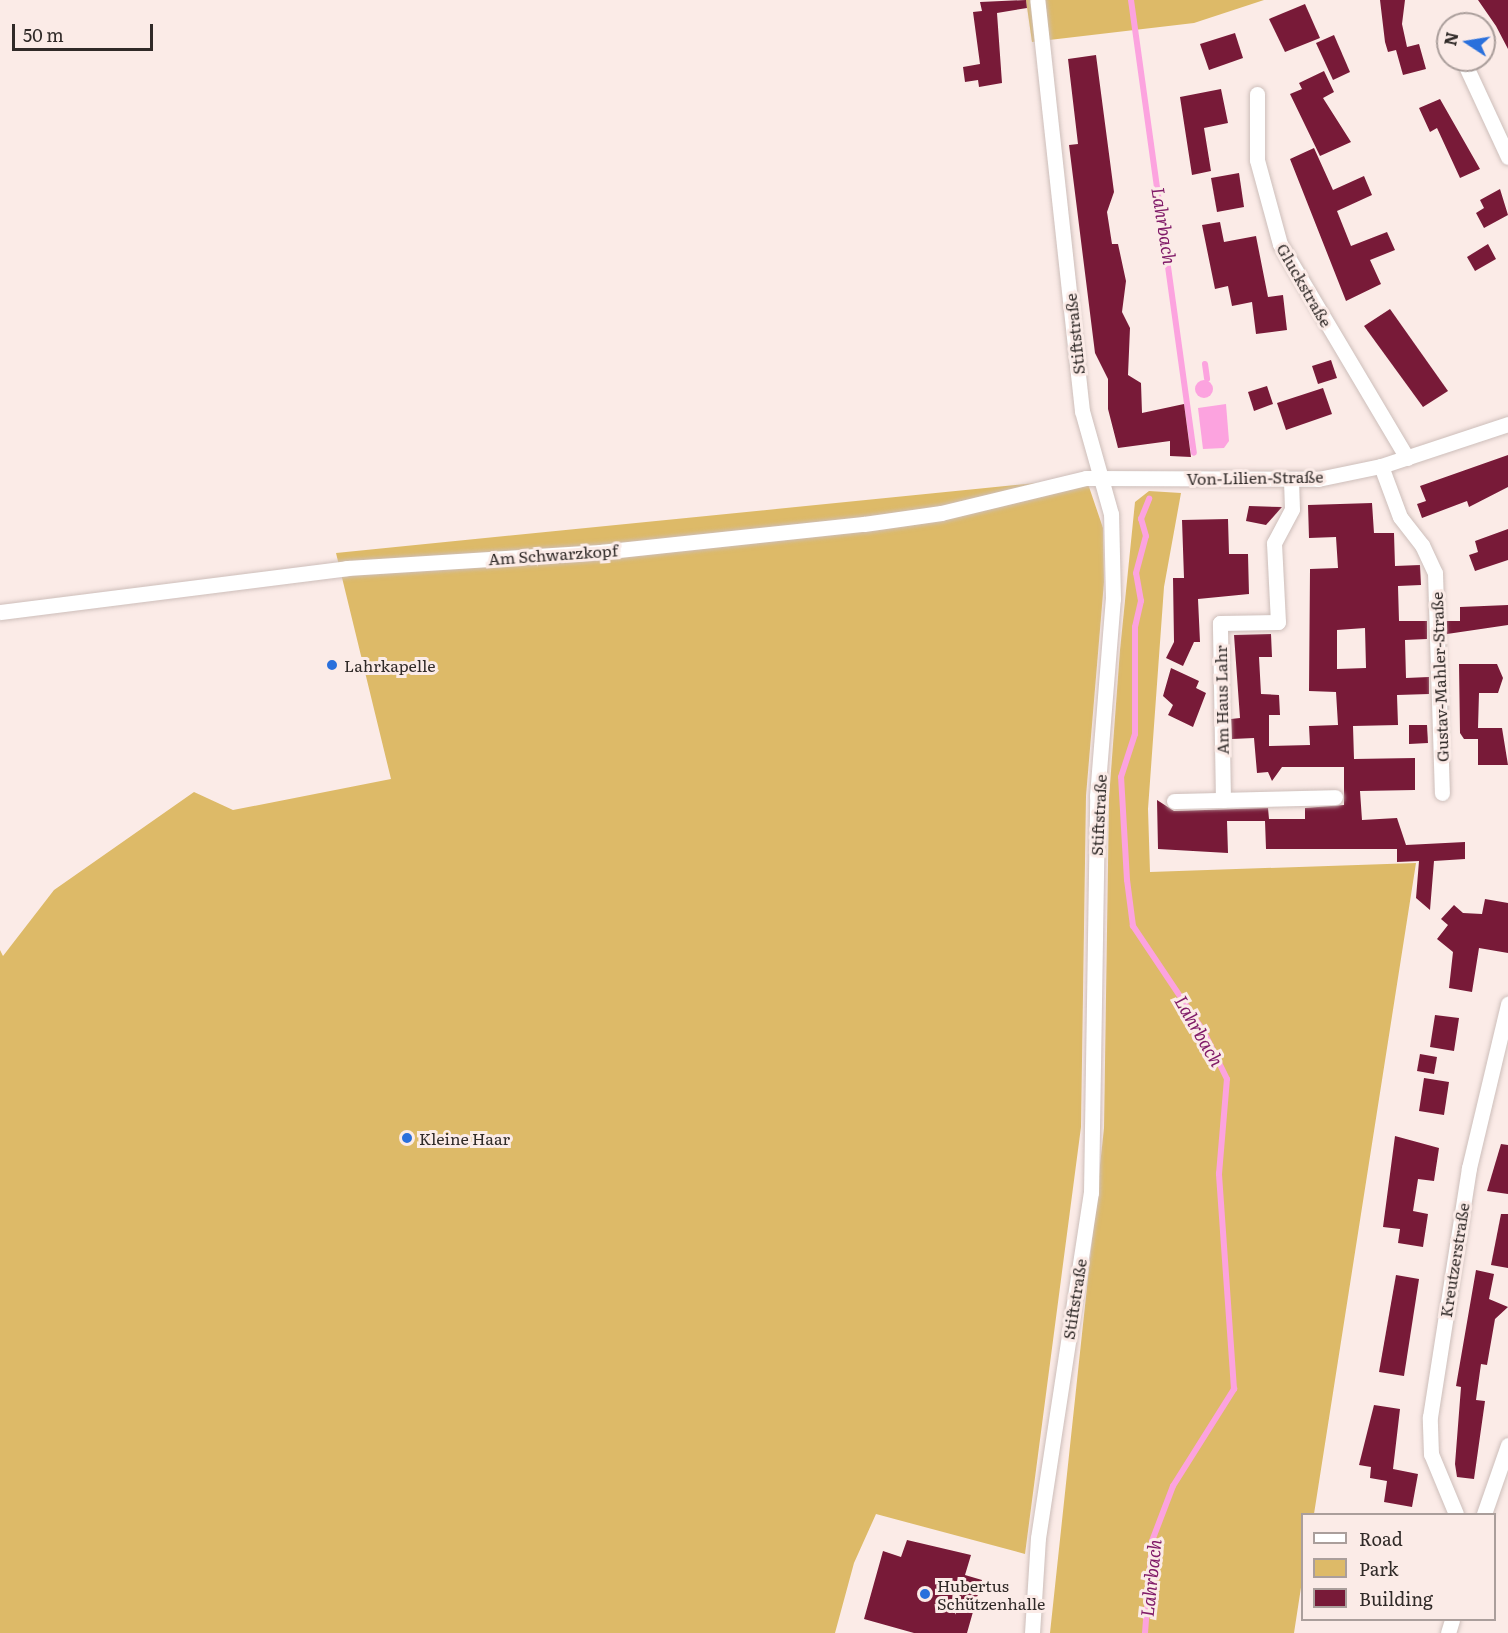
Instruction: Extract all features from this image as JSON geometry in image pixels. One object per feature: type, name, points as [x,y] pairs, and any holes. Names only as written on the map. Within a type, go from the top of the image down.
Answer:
[{"type":"street","name":"Stiftstraße","points":[[1032,1633],[1038,1538],[1092,1192],[1096,1128],[1097,796],[1113,599],[1111,514],[1082,411],[1036,0]]},
{"type":"street","points":[[1469,72],[1508,157]]},
{"type":"street","name":"Gluckstraße","points":[[1257,94],[1257,160],[1280,244],[1407,458]]},
{"type":"street","name":"Von-Lilien-Straße","points":[[1102,477],[1291,480],[1381,466],[1508,424]]},
{"type":"street","name":"Gustav-Mahler-Straße","points":[[1381,466],[1400,517],[1422,545],[1435,573],[1442,793]]},
{"type":"street","name":"Am Schwarzkopf","points":[[0,612],[347,568],[600,552],[864,524],[941,513],[1064,480],[1102,477]]},
{"type":"street","name":"Am Haus Lahr","points":[[1223,800],[1220,623],[1278,622],[1274,543],[1292,509],[1291,480]]},
{"type":"street","points":[[1174,801],[1335,797]]},
{"type":"street","name":"Kreutzerstraße","points":[[1455,1513],[1431,1454],[1430,1417],[1469,1168],[1508,1004]]},
{"type":"street","points":[[1485,1513],[1508,1445]]},
{"type":"green space","points":[[1026,0],[1264,0],[1194,23],[1032,42]]},
{"type":"green space","points":[[1086,478],[1103,528],[1104,582],[1086,796],[1081,1127],[1025,1554],[876,1514],[854,1563],[835,1633],[0,1633],[0,950],[3,956],[54,890],[194,792],[233,810],[391,779],[336,553]]},
{"type":"green space","points":[[1149,491],[1181,493],[1164,587],[1148,809],[1150,872],[1416,863],[1314,1513],[1301,1513],[1301,1588],[1294,1633],[1050,1633],[1104,1128],[1109,798],[1120,650],[1135,502]]},
{"type":"shaded area","points":[[1204,380],[1210,383],[1213,389],[1210,395],[1204,398],[1198,395],[1195,389],[1198,383]]},
{"type":"shaded area","points":[[1226,404],[1229,441],[1224,448],[1203,449],[1198,408]]},
{"type":"building","points":[[1026,0],[1027,8],[997,13],[1002,83],[979,87],[978,80],[965,82],[963,67],[980,64],[973,12],[982,11],[980,2]]},
{"type":"building","points":[[1380,0],[1405,0],[1402,24],[1407,47],[1419,44],[1426,69],[1403,75],[1396,50],[1388,52]]},
{"type":"building","points":[[1478,0],[1508,0],[1508,49],[1496,26],[1496,12],[1486,12]]},
{"type":"building","points":[[1305,4],[1320,38],[1285,52],[1269,19]]},
{"type":"building","points":[[1235,33],[1243,58],[1209,70],[1200,44]]},
{"type":"building","points":[[1334,35],[1350,72],[1333,80],[1316,43]]},
{"type":"building","points":[[1096,55],[1114,192],[1107,212],[1112,244],[1118,244],[1126,281],[1122,312],[1130,328],[1128,375],[1141,383],[1142,413],[1184,404],[1191,457],[1170,456],[1170,441],[1118,448],[1108,409],[1108,379],[1095,353],[1069,145],[1078,144],[1068,59]]},
{"type":"building","points":[[1324,71],[1334,92],[1323,98],[1351,142],[1320,156],[1290,94],[1302,89],[1299,83]]},
{"type":"building","points":[[1221,89],[1228,123],[1204,128],[1211,171],[1192,175],[1180,97]]},
{"type":"building","points":[[1440,99],[1480,169],[1460,178],[1437,128],[1430,132],[1419,108]]},
{"type":"building","points":[[1314,148],[1333,190],[1364,176],[1372,195],[1337,211],[1351,246],[1387,232],[1395,250],[1370,260],[1381,284],[1346,301],[1290,159]]},
{"type":"building","points":[[1239,173],[1244,207],[1217,212],[1211,178]]},
{"type":"building","points":[[1500,189],[1508,215],[1484,228],[1476,213],[1484,208],[1480,200]]},
{"type":"building","points":[[1220,222],[1224,242],[1256,236],[1268,297],[1283,295],[1287,330],[1256,334],[1252,302],[1232,306],[1228,286],[1215,289],[1202,225]]},
{"type":"building","points":[[1488,244],[1496,259],[1475,271],[1467,257]]},
{"type":"building","points":[[1390,309],[1448,391],[1423,407],[1364,326]]},
{"type":"building","points":[[1331,360],[1337,378],[1318,384],[1312,366]]},
{"type":"building","points":[[1267,386],[1273,404],[1254,411],[1248,392]]},
{"type":"building","points":[[1323,388],[1332,414],[1286,430],[1277,403]]},
{"type":"building","points":[[1508,455],[1508,487],[1469,507],[1467,501],[1422,518],[1417,504],[1426,501],[1420,486]]},
{"type":"building","points":[[1372,503],[1374,533],[1394,533],[1395,566],[1420,565],[1421,585],[1398,586],[1399,621],[1427,621],[1427,639],[1405,640],[1406,678],[1429,677],[1429,694],[1397,695],[1398,725],[1353,726],[1354,759],[1415,758],[1415,790],[1360,791],[1362,820],[1397,818],[1406,845],[1465,842],[1465,859],[1434,861],[1430,910],[1416,898],[1419,861],[1397,862],[1397,849],[1266,849],[1265,821],[1227,821],[1228,853],[1158,849],[1157,800],[1174,811],[1268,808],[1269,819],[1305,819],[1305,808],[1344,805],[1344,767],[1282,767],[1272,781],[1268,772],[1257,773],[1254,738],[1232,739],[1231,719],[1240,718],[1234,635],[1271,634],[1272,657],[1259,657],[1261,694],[1279,695],[1280,715],[1269,715],[1269,746],[1310,745],[1309,726],[1338,725],[1336,692],[1309,691],[1310,569],[1338,568],[1336,537],[1309,538],[1308,505]],"holes":[[[1365,628],[1366,668],[1337,669],[1337,630]]]},
{"type":"building","points":[[1249,506],[1282,507],[1266,525],[1246,521]]},
{"type":"building","points":[[1228,519],[1229,554],[1248,554],[1249,594],[1198,599],[1200,642],[1194,642],[1183,666],[1166,658],[1174,642],[1173,578],[1184,578],[1182,520]]},
{"type":"building","points":[[1508,529],[1508,560],[1475,571],[1469,555],[1478,552],[1475,541]]},
{"type":"building","points":[[1508,605],[1508,625],[1447,634],[1446,621],[1460,621],[1460,607]]},
{"type":"building","points":[[1459,664],[1497,664],[1503,678],[1498,693],[1479,693],[1478,728],[1502,728],[1508,765],[1478,765],[1478,739],[1464,739],[1460,733]]},
{"type":"building","points":[[1171,668],[1199,681],[1196,688],[1206,693],[1193,727],[1168,715],[1173,705],[1163,696]]},
{"type":"building","points":[[1409,725],[1427,725],[1428,743],[1409,744]]},
{"type":"building","points":[[1485,899],[1508,903],[1508,953],[1479,948],[1472,992],[1449,988],[1453,952],[1437,939],[1448,925],[1441,919],[1454,905],[1463,913],[1482,914]]},
{"type":"building","points":[[1435,1015],[1459,1018],[1454,1051],[1430,1047]]},
{"type":"building","points":[[1420,1054],[1437,1057],[1434,1074],[1417,1071]]},
{"type":"building","points":[[1424,1078],[1449,1082],[1444,1115],[1419,1111]]},
{"type":"building","points":[[1395,1136],[1439,1148],[1434,1181],[1418,1179],[1413,1211],[1428,1214],[1423,1247],[1398,1243],[1400,1229],[1383,1227]]},
{"type":"building","points":[[1501,1144],[1508,1145],[1508,1194],[1487,1191]]},
{"type":"building","points":[[1501,1214],[1508,1214],[1508,1268],[1491,1265]]},
{"type":"building","points":[[1476,1270],[1494,1274],[1489,1299],[1508,1307],[1495,1319],[1487,1365],[1481,1364],[1476,1400],[1485,1401],[1474,1479],[1457,1477],[1455,1464],[1461,1387],[1456,1386]]},
{"type":"building","points":[[1396,1275],[1419,1279],[1404,1376],[1379,1372]]},
{"type":"building","points":[[1374,1405],[1400,1409],[1393,1469],[1418,1474],[1412,1507],[1384,1502],[1387,1481],[1370,1478],[1371,1467],[1359,1465]]},
{"type":"building","name":"Hubertus Schützenhalle","points":[[907,1540],[971,1555],[965,1575],[982,1580],[967,1633],[914,1633],[864,1619],[883,1551],[901,1557]]},
{"type":"waterway","name":"Lahrbach","points":[[1131,0],[1194,453]]},
{"type":"waterway","points":[[1205,364],[1207,379]]},
{"type":"waterway","name":"Lahrbach","points":[[1145,1633],[1152,1541],[1173,1486],[1234,1389],[1219,1174],[1227,1079],[1204,1032],[1133,926],[1127,880],[1121,777],[1135,734],[1135,627],[1141,601],[1136,573],[1146,536],[1141,519],[1149,499]]},
{"type":"place","name":"Lahrkapelle","points":[[332,665]]},
{"type":"place","name":"Kleine Haar","points":[[407,1138]]},
{"type":"place","name":"Hubertus Schützenhalle","points":[[925,1594]]}]
